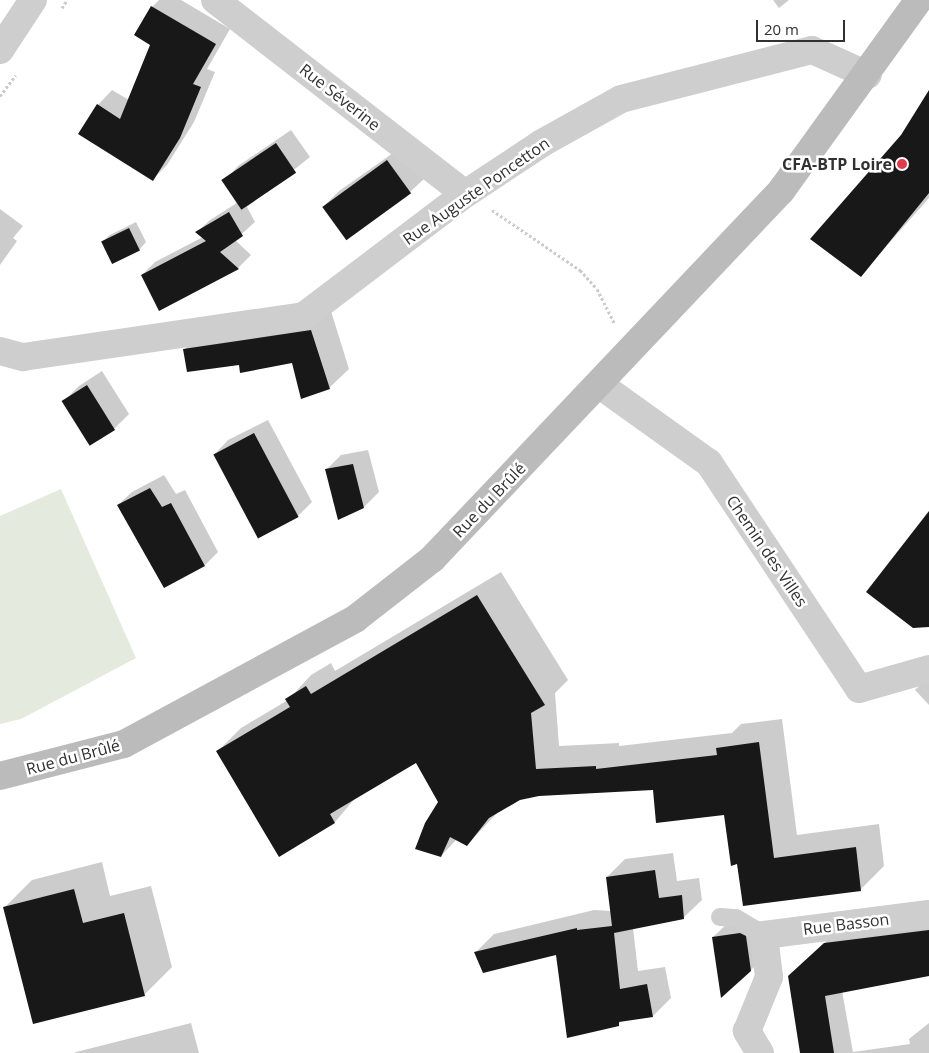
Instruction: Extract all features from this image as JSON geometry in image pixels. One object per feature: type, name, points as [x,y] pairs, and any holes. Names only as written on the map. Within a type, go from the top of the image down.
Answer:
[{"type":"main road","points":[[868,75],[919,0]]},
{"type":"main road","name":"Rue du Brûlé","points":[[0,776],[124,744],[355,619],[432,559],[600,385],[782,191],[868,75]]},
{"type":"street","points":[[0,50],[33,0]]},
{"type":"street","name":"Rue Séverine","points":[[215,0],[465,194]]},
{"type":"street","name":"Rue Auguste Poncetton","points":[[0,351],[23,357],[304,316],[465,194],[542,143],[621,99],[812,50],[868,75]]},
{"type":"street","name":"Chemin des Villes","points":[[600,385],[709,463],[859,688],[929,669]]},
{"type":"street","name":"Rue Basson","points":[[764,935],[929,914]]},
{"type":"street","points":[[760,1053],[747,1030],[769,977],[764,935]]},
{"type":"lane","points":[[720,917],[736,918],[764,935]]},
{"type":"path","points":[[490,208],[580,270],[598,289],[629,354]]},
{"type":"shaded area","points":[[61,489],[136,658],[21,719],[0,724],[0,516]]},
{"type":"building","points":[[151,6],[216,44],[193,84],[201,87],[180,138],[153,181],[78,134],[97,104],[120,119],[150,45],[134,35]]},
{"type":"building","name":"CFA-BTP Loire","points":[[929,90],[929,193],[861,277],[810,239],[901,135]]},
{"type":"building","points":[[276,143],[296,173],[241,210],[221,180]]},
{"type":"building","points":[[387,160],[411,193],[346,240],[322,207]]},
{"type":"building","points":[[229,212],[243,236],[220,252],[239,269],[159,311],[141,275],[206,241],[195,232]]},
{"type":"building","points":[[129,228],[140,250],[112,264],[101,242]]},
{"type":"building","points":[[311,330],[330,389],[301,399],[292,363],[240,373],[239,365],[187,372],[183,349]]},
{"type":"building","points":[[87,385],[115,430],[90,446],[62,401]]},
{"type":"building","points":[[254,433],[299,517],[258,538],[213,455]]},
{"type":"building","points":[[353,464],[364,508],[338,520],[325,469]]},
{"type":"building","points":[[150,488],[162,507],[171,503],[205,566],[164,588],[117,505]]},
{"type":"building","points":[[929,511],[929,627],[913,628],[866,592]]},
{"type":"building","points":[[477,595],[545,705],[531,713],[536,769],[596,766],[596,769],[717,755],[716,748],[759,742],[774,858],[856,847],[861,891],[743,906],[737,864],[731,866],[724,815],[656,823],[653,790],[539,796],[520,800],[489,818],[467,846],[450,837],[441,857],[415,849],[425,823],[438,802],[416,763],[330,814],[335,823],[279,857],[216,751],[290,707],[285,699],[306,686],[311,694]]},
{"type":"building","points":[[655,870],[659,898],[682,895],[684,919],[614,933],[620,989],[647,984],[653,1017],[619,1022],[619,1026],[567,1038],[556,955],[483,973],[474,952],[577,928],[577,930],[612,926],[606,877]]},
{"type":"building","points":[[74,889],[83,923],[124,913],[145,996],[33,1024],[3,907]]},
{"type":"building","points":[[929,930],[929,976],[825,996],[834,1053],[800,1053],[788,976],[824,943]]},
{"type":"building","points":[[740,933],[746,936],[751,971],[721,998],[712,937]]},
{"type":"place","name":"CFA-BTP Loire","points":[[902,164]]}]
